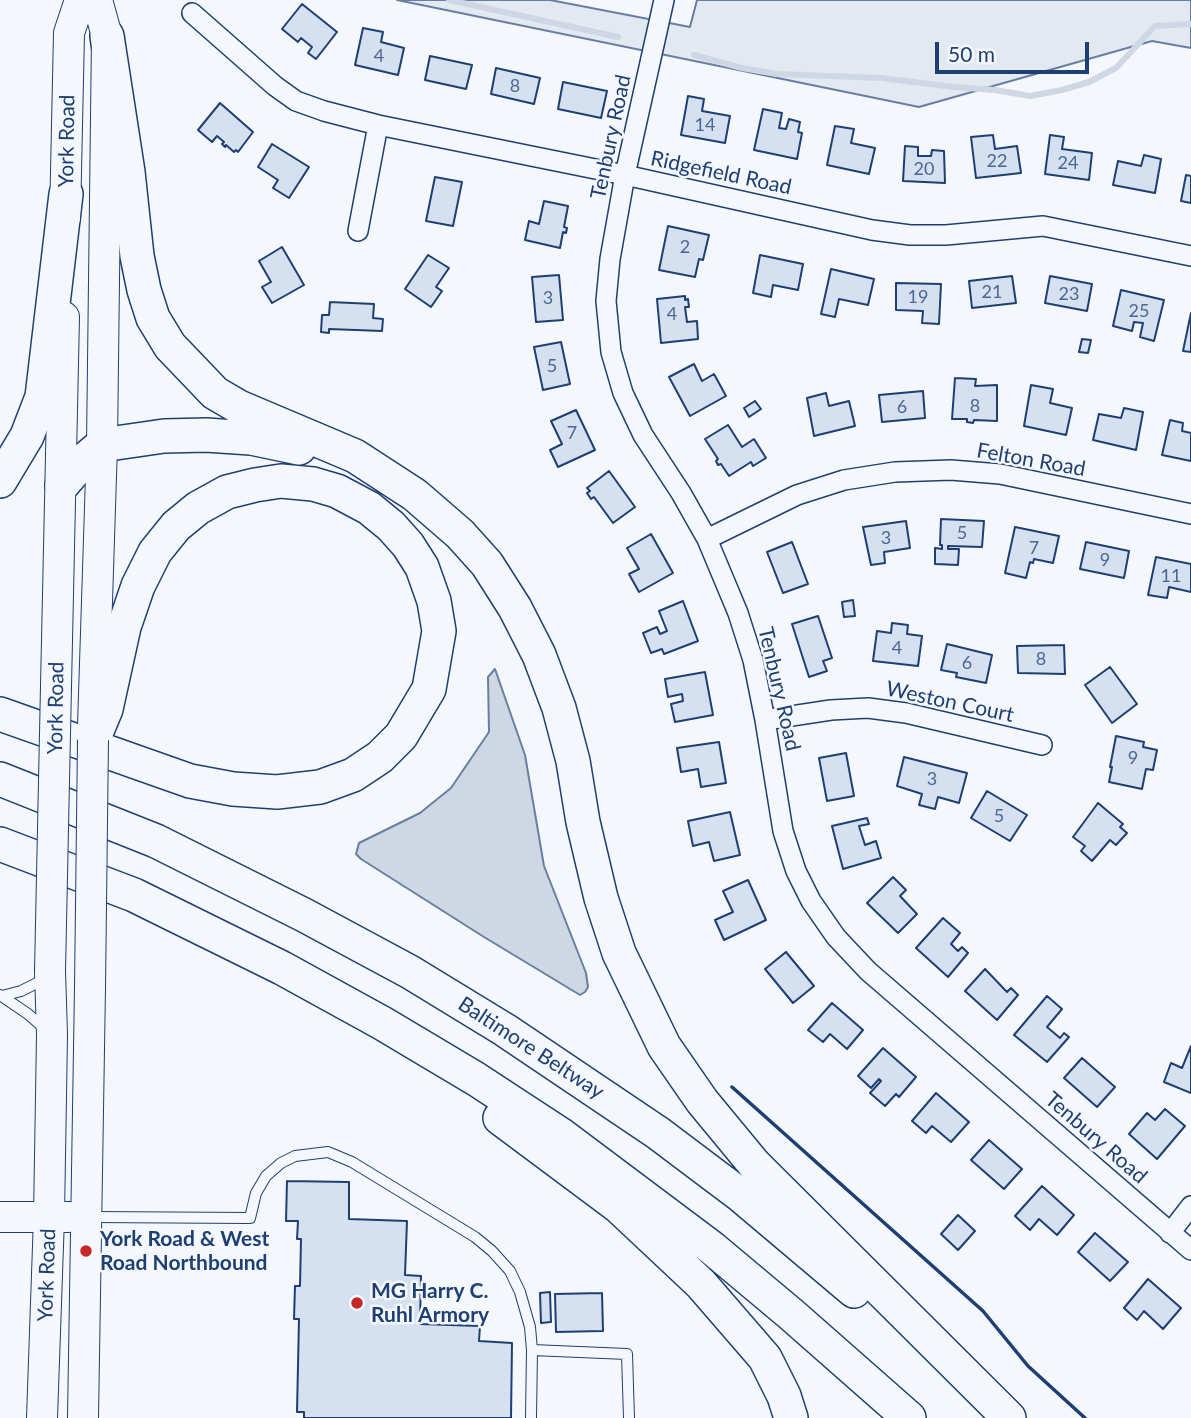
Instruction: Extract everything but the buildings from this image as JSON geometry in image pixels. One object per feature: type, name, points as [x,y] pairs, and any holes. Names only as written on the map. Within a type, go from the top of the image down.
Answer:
[{"type":"highway","points":[[107,36],[139,268],[153,318],[170,345],[215,393],[239,407],[355,456],[415,495],[460,534],[487,565],[516,608],[539,655],[559,708],[573,761],[583,822],[601,898],[619,953],[664,1046],[702,1101],[754,1164],[1009,1418]]},
{"type":"highway","points":[[0,481],[27,436],[42,397],[66,194]]},
{"type":"highway","points":[[62,485],[83,461],[102,445],[164,436],[206,435],[251,438],[300,448],[351,464],[415,495]]},
{"type":"highway","points":[[0,713],[190,781],[233,789],[276,792],[320,787],[353,775],[380,757],[401,736],[429,689],[439,631],[434,601],[422,567],[408,545],[391,526],[369,508],[337,491],[313,484],[281,481],[227,492],[198,508],[176,526],[155,552],[138,586],[124,628],[100,705],[93,740]]},
{"type":"highway","name":"Baltimore Beltway","points":[[0,779],[156,841],[410,972],[517,1037],[638,1118],[739,1194],[860,1296],[997,1418]]},
{"type":"highway","points":[[0,844],[134,895],[282,968],[382,1023],[560,1134],[712,1248],[909,1418]]},
{"type":"highway","points":[[0,858],[134,895]]},
{"type":"highway","points":[[282,968],[467,1093],[618,1206],[701,1284],[765,1358],[784,1396],[791,1418]]},
{"type":"main road","name":"York Road","points":[[43,1418],[49,1217],[52,1035],[50,971],[62,485],[69,33],[80,0]]},
{"type":"main road","name":"York Road","points":[[97,0],[107,36],[100,705]]},
{"type":"main road","name":"York Road","points":[[83,1418],[93,740]]},
{"type":"main road","points":[[0,1217],[87,1217]]},
{"type":"street","name":"Tenbury Road","points":[[664,0],[625,175],[610,259],[606,302],[611,352],[623,393],[642,435],[681,493],[707,539],[738,613],[765,720],[783,831],[796,871],[811,901],[836,937],[868,971],[1191,1250]]},
{"type":"street","name":"Ridgefield Road","points":[[192,13],[275,86],[296,101],[379,125],[625,175],[872,230],[910,235],[1044,226],[1191,256]]},
{"type":"street","points":[[358,231],[379,125]]},
{"type":"street","name":"Felton Road","points":[[707,539],[797,495],[844,480],[895,472],[951,470],[1000,474],[1191,514]]},
{"type":"street","name":"Weston Court","points":[[765,720],[831,710],[868,708],[906,713],[1042,745]]},
{"type":"street","points":[[1170,1233],[1191,1206]]},
{"type":"lane","points":[[1,995],[21,991],[41,981],[50,971]]},
{"type":"lane","points":[[1,995],[52,1035]]},
{"type":"lane","points":[[87,1217],[250,1218],[256,1193],[266,1176],[281,1163],[295,1156],[328,1152],[352,1162],[475,1237],[510,1271],[520,1292],[530,1326],[531,1418]]},
{"type":"lane","points":[[532,1350],[626,1354],[629,1418]]},
{"type":"shaded area","points":[[397,0],[550,0],[690,27],[697,0],[1191,0],[1191,48],[1152,41],[919,107]]},
{"type":"shaded area","points":[[495,669],[525,755],[544,866],[586,973],[588,987],[580,995],[356,854],[359,843],[420,813],[451,788],[489,732],[488,677]]},
{"type":"waterway","points":[[449,0],[618,37]]},
{"type":"waterway","points":[[694,55],[777,74],[881,78],[1030,96],[1089,82],[1116,68],[1155,26],[1191,24]]},
{"type":"wall","points":[[732,1087],[983,1311],[1028,1366],[1085,1418]]},
{"type":"place","name":"York Road & West Road Northbound","points":[[86,1251]]},
{"type":"place","name":"MG Harry C. Ruhl Armory","points":[[357,1303]]}]
